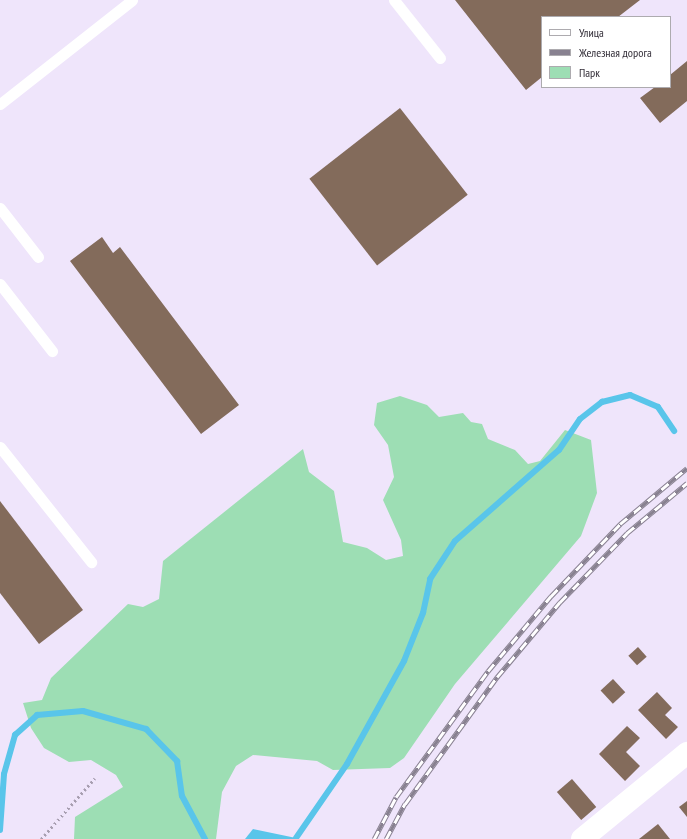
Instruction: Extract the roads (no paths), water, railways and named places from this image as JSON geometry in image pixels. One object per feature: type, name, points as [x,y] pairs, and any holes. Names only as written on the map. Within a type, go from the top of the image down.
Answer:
[{"type":"street","points":[[582,839],[687,753]]},
{"type":"lane","points":[[0,104],[132,0]]},
{"type":"lane","points":[[394,0],[440,58]]},
{"type":"lane","points":[[0,208],[38,257]]},
{"type":"lane","points":[[0,284],[52,351]]},
{"type":"lane","points":[[0,447],[91,562]]},
{"type":"water","points":[[253,829],[296,838],[297,839],[245,839]]},
{"type":"waterway","points":[[296,838],[347,764],[404,661],[423,613],[430,579],[455,541],[559,450],[580,419],[602,402],[630,395],[658,407],[674,431]]},
{"type":"waterway","points":[[0,830],[4,774],[15,735],[37,715],[83,711],[146,729],[177,761],[182,796],[205,839]]},
{"type":"railway","points":[[374,839],[396,797],[488,671],[551,596],[620,524],[687,468]]},
{"type":"railway","points":[[386,839],[405,804],[497,677],[560,602],[627,533],[687,483]]}]
